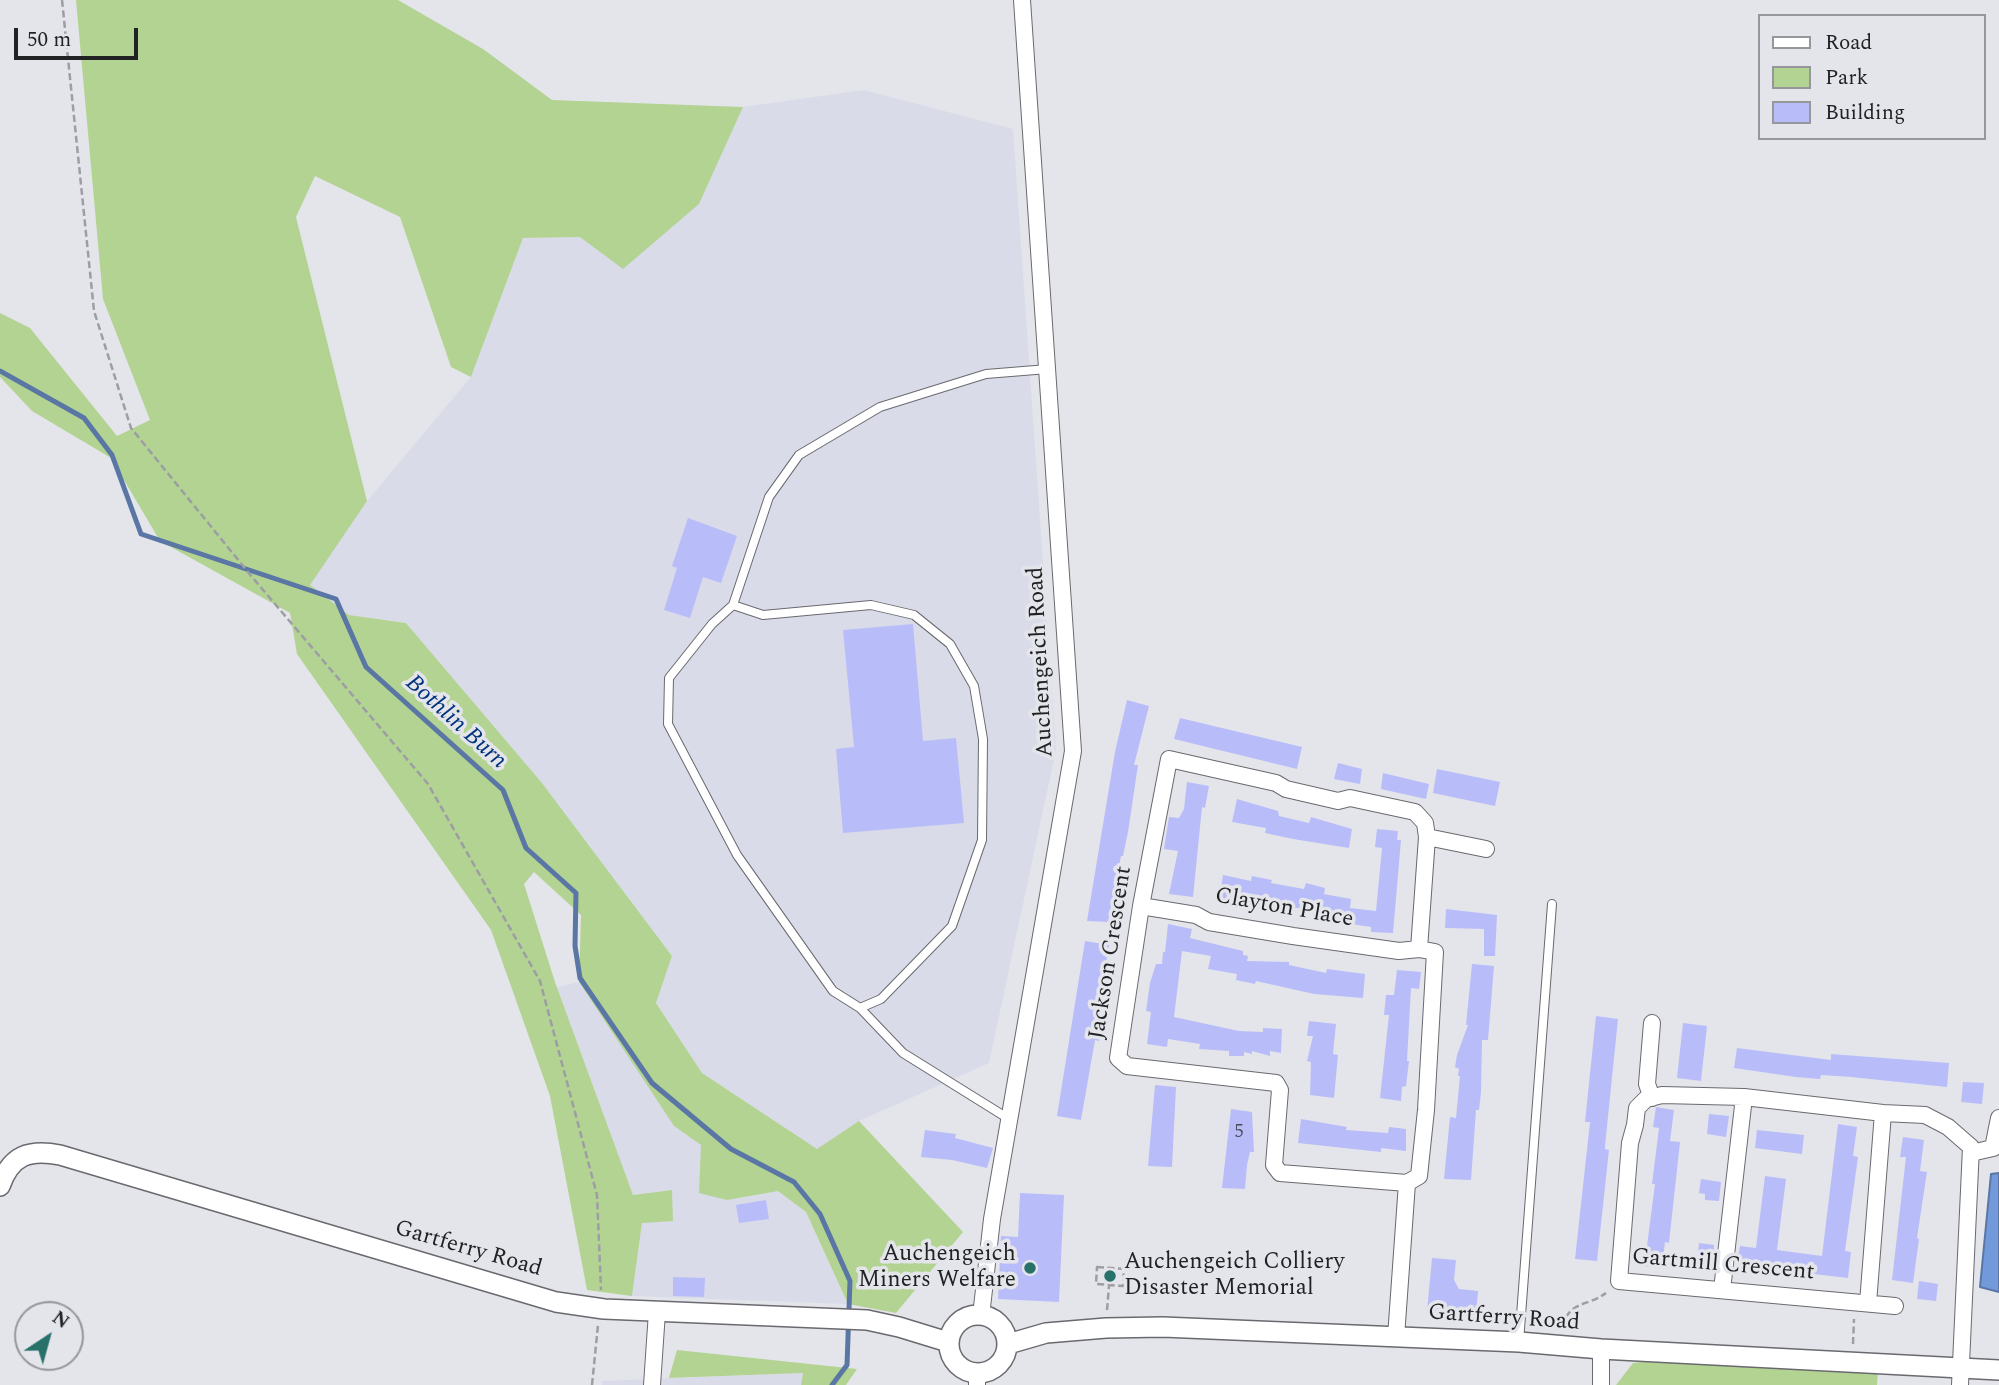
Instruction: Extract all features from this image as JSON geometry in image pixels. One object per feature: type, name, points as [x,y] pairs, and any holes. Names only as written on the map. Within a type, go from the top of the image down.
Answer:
[{"type":"street","name":"Auchengeich Road","points":[[981,1316],[992,1219],[1073,751],[1022,0]]},
{"type":"street","name":"Jackson Crescent","points":[[1407,1183],[1280,1173],[1274,1165],[1280,1090],[1276,1083],[1127,1066],[1118,1058],[1141,906],[1169,759],[1276,783],[1286,789],[1338,802],[1350,798],[1415,811],[1425,823],[1427,837]]},
{"type":"street","points":[[1396,1337],[1407,1183],[1419,1176],[1426,1110],[1435,951],[1419,949],[1427,837],[1486,849]]},
{"type":"street","name":"Clayton Place","points":[[1141,906],[1196,915],[1209,922],[1293,936],[1399,951],[1419,949]]},
{"type":"street","points":[[1652,1023],[1647,1084],[1653,1098],[1661,1095],[1744,1097],[1883,1113],[1925,1115],[1948,1126],[1971,1147],[1961,1376]]},
{"type":"street","points":[[1722,1290],[1744,1097]]},
{"type":"street","name":"Gartmill Crescent","points":[[1653,1098],[1646,1099],[1637,1108],[1630,1143],[1619,1281],[1895,1306]]},
{"type":"street","points":[[1862,1302],[1883,1113]]},
{"type":"street","points":[[1971,1153],[1993,1148],[1999,1118]]},
{"type":"street","name":"Gartferry Road","points":[[1,1177],[9,1167],[30,1152],[60,1155],[556,1302],[600,1309],[867,1321],[899,1327],[948,1342]]},
{"type":"street","points":[[652,1385],[657,1312]]},
{"type":"street","points":[[981,1316],[998,1324],[1006,1333],[1008,1344],[1004,1356],[994,1368],[977,1379],[956,1362],[948,1342],[959,1323],[970,1317],[981,1316]]},
{"type":"street","name":"Gartferry Road","points":[[1008,1344],[1046,1333],[1163,1327],[1519,1342],[1852,1362],[1961,1376],[1999,1370]]},
{"type":"street","points":[[1601,1349],[1601,1385]]},
{"type":"lane","points":[[1009,1119],[903,1053],[860,1008],[832,991],[737,855],[668,724],[669,678],[712,624],[733,605],[769,497],[799,455],[880,407],[986,374],[1048,369]]},
{"type":"lane","points":[[733,605],[763,615],[871,605],[914,615],[950,644],[974,686],[983,739],[982,839],[953,926],[881,999],[860,1008]]},
{"type":"lane","points":[[1519,1342],[1552,904]]},
{"type":"path","points":[[62,0],[94,311],[131,428],[252,577],[428,784],[540,981],[597,1195],[601,1272],[592,1385]]},
{"type":"path","points":[[1097,1267],[1124,1269],[1123,1286],[1109,1285],[1096,1284],[1097,1267]]},
{"type":"path","points":[[1556,1345],[1565,1315],[1570,1309],[1603,1296],[1619,1281]]},
{"type":"path","points":[[1106,1328],[1109,1285]]},
{"type":"path","points":[[1852,1362],[1862,1302]]},
{"type":"shaded area","points":[[864,90],[1013,129],[1056,750],[989,1063],[859,1121],[818,1150],[702,1073],[656,1003],[672,956],[542,783],[406,623],[349,615],[309,585],[367,501],[471,377],[523,238],[580,237],[699,204],[743,107]]},
{"type":"shaded area","points":[[579,982],[674,1125],[701,1145],[727,1200],[778,1190],[806,1212],[848,1304],[632,1296],[642,1223],[672,1190],[633,1195],[557,987]]},
{"type":"shaded area","points":[[804,1373],[801,1385],[602,1385],[602,1381]]},
{"type":"green space","points":[[76,0],[398,0],[483,49],[552,100],[743,107],[699,204],[623,269],[580,237],[523,238],[471,377],[451,367],[400,217],[315,176],[296,217],[367,501],[310,585],[349,615],[406,623],[542,783],[672,956],[656,1003],[702,1073],[817,1149],[859,1121],[963,1232],[896,1313],[848,1304],[806,1212],[778,1191],[727,1200],[699,1193],[701,1145],[674,1126],[579,982],[581,915],[534,872],[524,884],[555,982],[633,1195],[672,1190],[673,1221],[642,1223],[632,1296],[587,1290],[550,1096],[491,930],[297,654],[290,613],[160,541],[111,458],[32,411],[0,377],[0,313],[30,328],[117,436],[150,420],[103,299]]},
{"type":"green space","points":[[677,1350],[857,1369],[846,1385],[801,1385],[803,1373],[669,1378]]},
{"type":"green space","points":[[1675,1358],[1878,1371],[1877,1385],[1616,1385],[1633,1363]]},
{"type":"water","points":[[1999,1173],[1999,1292],[1980,1287],[1991,1174]]},
{"type":"building","points":[[688,518],[737,536],[721,583],[703,577],[690,618],[664,610],[677,568],[672,566]]},
{"type":"building","points":[[913,624],[923,741],[956,738],[964,823],[843,833],[836,749],[854,747],[843,630]]},
{"type":"building","points":[[1127,700],[1149,706],[1134,765],[1138,765],[1128,832],[1108,922],[1087,921],[1115,752]]},
{"type":"building","points":[[1180,718],[1302,747],[1297,769],[1174,739]]},
{"type":"building","points":[[1338,763],[1362,769],[1360,784],[1334,779]]},
{"type":"building","points":[[1437,769],[1500,782],[1495,806],[1433,793]]},
{"type":"building","points":[[1383,773],[1429,784],[1426,799],[1381,789]]},
{"type":"building","points":[[1187,782],[1209,786],[1205,808],[1202,807],[1193,897],[1169,894],[1178,851],[1164,849],[1169,817],[1179,818],[1184,809]]},
{"type":"building","points":[[1237,799],[1278,811],[1279,816],[1309,823],[1311,817],[1352,829],[1349,848],[1265,833],[1266,828],[1232,822]]},
{"type":"building","points":[[1377,829],[1398,831],[1397,840],[1401,840],[1393,933],[1371,932],[1371,927],[1337,922],[1338,919],[1312,914],[1312,908],[1273,908],[1274,905],[1219,901],[1223,875],[1251,881],[1252,876],[1272,880],[1271,883],[1304,889],[1306,883],[1325,888],[1324,894],[1351,899],[1350,908],[1376,911],[1382,848],[1375,847]]},
{"type":"building","points":[[1446,909],[1497,915],[1495,956],[1484,956],[1484,929],[1445,928]]},
{"type":"building","points":[[1168,924],[1192,929],[1190,938],[1243,951],[1243,955],[1248,956],[1247,961],[1289,962],[1289,965],[1326,973],[1327,969],[1365,974],[1363,998],[1314,994],[1256,981],[1255,984],[1236,980],[1237,974],[1208,969],[1211,956],[1182,951],[1174,1017],[1239,1031],[1263,1032],[1263,1028],[1282,1029],[1281,1053],[1270,1051],[1270,1056],[1252,1051],[1252,1054],[1244,1052],[1244,1056],[1229,1056],[1229,1051],[1199,1049],[1200,1044],[1168,1039],[1167,1047],[1147,1044],[1151,1012],[1146,1011],[1150,983],[1156,964],[1162,964]]},
{"type":"building","points":[[1085,941],[1109,945],[1096,1024],[1101,1025],[1099,1041],[1095,1040],[1081,1120],[1057,1116]]},
{"type":"building","points":[[1472,964],[1494,966],[1488,1040],[1482,1040],[1481,1092],[1479,1110],[1476,1110],[1471,1180],[1444,1179],[1450,1117],[1456,1118],[1460,1076],[1459,1069],[1455,1067],[1468,1025]]},
{"type":"building","points":[[1397,970],[1421,972],[1419,989],[1411,988],[1409,1061],[1401,1101],[1380,1098],[1389,1015],[1384,1015],[1386,995],[1394,995]]},
{"type":"building","points":[[1596,1016],[1618,1019],[1605,1146],[1605,1149],[1609,1150],[1597,1261],[1575,1259],[1590,1122],[1585,1122]]},
{"type":"building","points":[[1309,1021],[1336,1024],[1333,1054],[1338,1055],[1334,1098],[1310,1095],[1311,1062],[1307,1061],[1313,1036],[1307,1036]]},
{"type":"building","points":[[1683,1023],[1707,1026],[1701,1081],[1677,1078]]},
{"type":"building","points":[[1737,1048],[1831,1060],[1831,1054],[1949,1063],[1947,1087],[1821,1075],[1820,1079],[1796,1077],[1734,1068]]},
{"type":"building","points":[[1963,1082],[1984,1083],[1982,1104],[1961,1102]]},
{"type":"building","points":[[1155,1085],[1176,1087],[1172,1167],[1148,1166]]},
{"type":"building","points":[[1656,1107],[1674,1110],[1670,1141],[1680,1142],[1669,1243],[1665,1242],[1662,1268],[1643,1266],[1655,1184],[1652,1184],[1659,1128],[1653,1127]]},
{"type":"building","points":[[1231,1109],[1252,1112],[1254,1152],[1250,1152],[1245,1189],[1222,1188]]},
{"type":"building","points":[[1709,1114],[1729,1116],[1726,1137],[1707,1134]]},
{"type":"building","points":[[1301,1119],[1347,1127],[1346,1130],[1388,1133],[1389,1127],[1406,1129],[1406,1151],[1381,1148],[1381,1152],[1298,1143]]},
{"type":"building","points":[[1838,1124],[1857,1127],[1853,1156],[1858,1157],[1845,1251],[1851,1252],[1848,1278],[1805,1273],[1805,1276],[1737,1264],[1740,1246],[1756,1248],[1765,1176],[1786,1179],[1777,1250],[1822,1256]]},
{"type":"building","points":[[925,1130],[956,1134],[955,1138],[993,1148],[987,1168],[952,1160],[921,1157]]},
{"type":"building","points":[[1757,1130],[1804,1135],[1802,1154],[1755,1148]]},
{"type":"building","points":[[1903,1137],[1924,1140],[1920,1171],[1927,1172],[1913,1283],[1892,1280],[1906,1157],[1900,1157]]},
{"type":"building","points":[[1701,1179],[1721,1182],[1719,1201],[1705,1200],[1705,1194],[1699,1193]]},
{"type":"building","name":"Auchengeich Miners Welfare","points":[[1020,1193],[1064,1195],[1059,1302],[998,1299],[1001,1236],[1018,1237]]},
{"type":"building","points":[[766,1200],[769,1219],[739,1223],[736,1205]]},
{"type":"building","points":[[1699,1243],[1714,1245],[1713,1265],[1697,1264]]},
{"type":"building","points":[[1432,1258],[1456,1260],[1454,1280],[1459,1289],[1478,1291],[1476,1316],[1427,1311]]},
{"type":"building","points":[[673,1277],[705,1278],[704,1297],[673,1296]]},
{"type":"building","points":[[1919,1281],[1938,1284],[1936,1301],[1917,1299]]},
{"type":"waterway","name":"Bothlin Burn","points":[[0,371],[84,418],[112,455],[141,534],[336,599],[366,667],[503,790],[526,848],[576,893],[575,946],[580,978],[652,1083],[731,1149],[794,1182],[820,1214],[850,1281],[847,1365],[832,1385]]},
{"type":"place","name":"Auchengeich Miners Welfare","points":[[1030,1268]]},
{"type":"place","name":"Auchengeich Colliery Disaster Memorial","points":[[1110,1276]]}]
